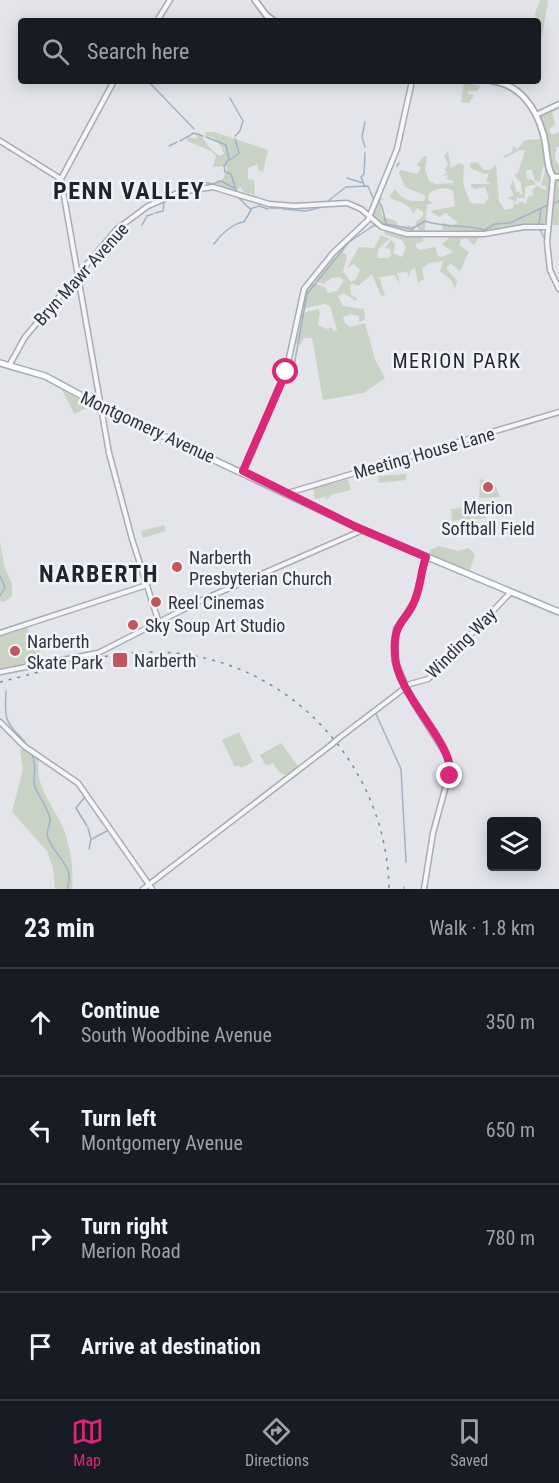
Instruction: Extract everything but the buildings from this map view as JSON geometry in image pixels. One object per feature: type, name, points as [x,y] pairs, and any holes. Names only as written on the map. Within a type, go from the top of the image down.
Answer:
[{"type":"main road","points":[[255,0],[270,18]]},
{"type":"main road","points":[[502,84],[514,88],[535,115],[543,133],[548,165],[553,177],[559,177]]},
{"type":"main road","name":"Montgomery Avenue","points":[[0,363],[10,364],[45,376],[100,406],[243,471],[363,530],[559,612]]},
{"type":"street","points":[[159,18],[170,0]]},
{"type":"street","points":[[112,84],[61,178],[74,263],[117,488],[159,622]]},
{"type":"street","points":[[243,471],[286,372],[304,289],[333,253],[370,216],[397,149],[411,84]]},
{"type":"street","points":[[535,115],[559,104]]},
{"type":"street","points":[[0,141],[61,178]]},
{"type":"street","points":[[553,177],[547,227],[550,270],[559,289]]},
{"type":"street","name":"Bryn Mawr Avenue","points":[[10,364],[25,337],[117,229],[164,198],[202,187],[224,189],[238,195],[285,206],[347,203],[370,216],[380,225],[407,234],[484,234],[524,227],[547,227]]},
{"type":"street","points":[[74,263],[86,266]]},
{"type":"street","name":"Meeting House Lane","points":[[288,493],[559,412]]},
{"type":"street","points":[[0,672],[98,653],[202,600],[363,530]]},
{"type":"street","points":[[424,889],[433,834],[451,767],[406,688],[395,661],[396,629],[414,603],[426,557]]},
{"type":"street","points":[[0,633],[147,585]]},
{"type":"street","name":"Winding Way","points":[[143,889],[406,688],[428,679],[512,592]]},
{"type":"street","points":[[0,722],[24,746],[78,783],[152,889]]},
{"type":"green space","points":[[540,0],[547,0],[541,41],[541,18],[536,18]]},
{"type":"green space","points":[[464,84],[480,86],[477,91],[468,91],[468,94],[474,95],[469,103],[461,102]]},
{"type":"green space","points":[[559,107],[552,112],[555,124],[549,130],[552,135],[559,132],[559,147],[556,147],[555,160],[559,166],[559,175],[554,174],[550,165],[546,131],[543,130],[539,116]]},
{"type":"green space","points":[[205,132],[214,132],[268,150],[263,172],[258,170],[258,164],[248,168],[248,179],[254,180],[255,195],[244,192],[241,187],[236,191],[217,185],[216,181],[222,180],[227,171],[226,166],[213,167],[216,156],[211,151],[187,141],[187,137],[198,139],[195,134],[200,133],[208,146],[219,156],[224,154],[213,137],[206,136]]},
{"type":"green space","points":[[542,139],[546,165],[543,167],[540,182],[535,181],[532,170],[526,170],[527,179],[536,184],[525,187],[525,198],[517,198],[515,204],[518,205],[519,201],[526,204],[528,197],[534,195],[532,190],[536,186],[546,190],[546,186],[541,185],[546,167],[551,180],[546,221],[542,225],[490,232],[442,230],[443,222],[450,226],[458,223],[446,213],[439,217],[430,211],[455,206],[453,191],[441,188],[429,194],[428,200],[433,203],[427,205],[425,231],[420,232],[415,223],[423,216],[423,212],[417,208],[413,214],[406,205],[389,197],[395,189],[408,200],[424,201],[426,196],[405,187],[399,173],[401,170],[417,174],[421,168],[417,165],[424,156],[427,157],[425,169],[429,181],[436,184],[454,183],[446,179],[449,175],[442,176],[447,173],[445,170],[448,164],[444,156],[448,151],[451,168],[459,163],[464,165],[463,183],[470,203],[484,204],[489,198],[485,187],[475,189],[471,184],[491,184],[486,181],[489,173],[484,174],[470,168],[470,163],[477,162],[484,170],[490,170],[496,164],[499,201],[505,210],[513,208],[515,201],[507,198],[514,195],[510,187],[513,179],[516,191],[520,192],[519,195],[522,194],[521,183],[514,175],[518,173],[525,151],[520,150],[505,158],[503,156],[512,152],[513,146],[517,149],[525,140]]},
{"type":"green space","points":[[559,179],[559,225],[549,225],[555,183]]},
{"type":"green space","points":[[380,197],[385,199],[381,200],[382,216],[396,221],[398,226],[414,226],[416,234],[383,226],[372,217]]},
{"type":"green space","points":[[386,231],[421,236],[424,241],[416,244],[419,250],[435,247],[438,256],[442,257],[453,252],[442,244],[449,238],[447,234],[480,236],[474,245],[466,238],[461,240],[459,245],[469,252],[460,271],[451,264],[446,268],[457,281],[455,289],[451,280],[440,271],[445,257],[443,261],[430,263],[422,268],[424,279],[418,283],[415,268],[411,270],[409,277],[407,272],[397,273],[400,283],[394,275],[379,277],[385,295],[381,296],[372,274],[358,286],[352,283],[351,295],[357,298],[356,301],[344,293],[338,296],[343,306],[364,309],[365,320],[359,322],[359,316],[351,314],[343,317],[345,323],[350,327],[365,323],[375,359],[385,378],[364,393],[323,400],[312,338],[304,338],[300,345],[295,343],[301,313],[318,309],[320,313],[318,325],[327,329],[332,327],[333,331],[337,330],[330,306],[324,304],[301,309],[304,293],[310,282],[325,287],[328,293],[337,291],[344,281],[340,277],[331,278],[324,284],[313,280],[342,250],[347,256],[343,272],[351,282],[355,280],[360,270],[354,264],[347,268],[359,247],[374,248],[381,235],[389,239],[378,249],[377,258],[391,256],[390,249],[385,248],[391,240],[395,244],[393,253],[402,257],[406,248],[402,240],[384,234]]},
{"type":"green space","points":[[62,390],[88,404],[89,407],[74,414]]},
{"type":"green space","points":[[406,474],[406,480],[379,483],[378,476]]},
{"type":"green space","points":[[348,479],[351,490],[331,495],[327,500],[326,497],[315,499],[313,488]]},
{"type":"green space","name":"Merion Softball Field","points":[[480,479],[494,483],[500,497],[479,498]]},
{"type":"green space","points":[[483,505],[485,518],[452,521],[451,509]]},
{"type":"green space","points":[[164,525],[166,531],[143,538],[141,531]]},
{"type":"green space","points":[[0,541],[5,569],[12,584],[12,596],[4,602],[0,601]]},
{"type":"green space","points":[[439,546],[458,551],[468,548],[475,554],[470,570],[429,554],[430,550]]},
{"type":"green space","points":[[27,627],[34,649],[45,645],[47,649],[36,653],[39,662],[0,670],[0,636]]},
{"type":"green space","points":[[239,732],[253,762],[241,768],[239,765],[235,767],[222,740]]},
{"type":"green space","points":[[281,743],[298,766],[286,775],[279,772],[273,763],[266,766],[260,755]]},
{"type":"green space","points":[[25,749],[39,760],[39,778],[65,833],[72,864],[72,889],[55,889],[53,868],[47,851],[12,812],[23,769],[20,750]]},
{"type":"waterway","points":[[151,84],[194,129]]},
{"type":"waterway","points":[[230,98],[243,121],[240,131],[235,136]]},
{"type":"waterway","points":[[365,122],[362,137],[365,147]]},
{"type":"waterway","points":[[180,141],[194,133],[203,136]]},
{"type":"waterway","points":[[206,137],[226,145],[229,159],[224,166],[225,172],[231,174],[237,193]]},
{"type":"waterway","points":[[230,160],[239,153],[235,139]]},
{"type":"waterway","points":[[169,146],[177,142]]},
{"type":"waterway","points":[[365,153],[364,174],[361,177],[365,187]]},
{"type":"waterway","points":[[347,178],[363,183]]},
{"type":"waterway","points":[[199,185],[204,182],[212,184],[221,181],[234,188]]},
{"type":"waterway","points":[[328,201],[346,187],[368,186],[373,198],[382,206],[386,224],[412,229],[425,221],[485,230],[495,224],[510,223],[548,205]]},
{"type":"waterway","points":[[185,195],[191,192]]},
{"type":"waterway","points":[[238,197],[250,209],[259,206],[268,209]]},
{"type":"waterway","points":[[553,204],[559,201]]},
{"type":"waterway","points":[[155,213],[163,211],[164,202]]},
{"type":"waterway","points":[[283,209],[306,211],[326,206]]},
{"type":"waterway","points":[[270,208],[282,208]]},
{"type":"waterway","points":[[539,225],[541,208]]},
{"type":"waterway","points":[[214,244],[227,230],[244,222],[251,210]]},
{"type":"waterway","points":[[142,225],[147,216],[153,214]]},
{"type":"waterway","points":[[287,379],[294,366],[307,294],[349,242],[373,226],[386,224]]},
{"type":"waterway","points":[[540,230],[545,239]]},
{"type":"waterway","points":[[0,576],[5,587],[0,596]]},
{"type":"waterway","points":[[6,691],[7,720],[26,743]]},
{"type":"waterway","points":[[376,714],[401,769],[406,862]]},
{"type":"waterway","points":[[32,754],[35,764],[35,787],[46,808],[50,822],[47,834],[49,841],[69,873],[67,889]]},
{"type":"waterway","points":[[85,797],[76,808],[87,826]]},
{"type":"waterway","points":[[88,828],[91,839],[89,849]]},
{"type":"waterway","points":[[92,839],[107,831]]},
{"type":"railway","points":[[0,682],[97,658],[156,652],[203,658],[246,672],[285,694],[320,724],[348,759],[370,799],[384,842],[389,889]]},
{"type":"place","name":"Merion Softball Field","points":[[488,487]]},
{"type":"place","name":"Narberth Presbyterian Church","points":[[177,567]]},
{"type":"place","name":"Reel Cinemas","points":[[156,602]]},
{"type":"place","name":"Sky Soup Art Studio","points":[[133,625]]},
{"type":"place","name":"Narberth Skate Park","points":[[15,651]]},
{"type":"place","name":"Narberth","points":[[120,660]]},
{"type":"district","name":"PENN VALLEY","points":[[129,191]]},
{"type":"district","name":"MERION PARK","points":[[457,361]]},
{"type":"district","name":"NARBERTH","points":[[99,574]]},
{"type":"route","points":[[286,372],[243,471],[354,526],[426,557],[414,603],[396,629],[395,660],[414,704],[448,758],[451,767],[450,776]]}]
